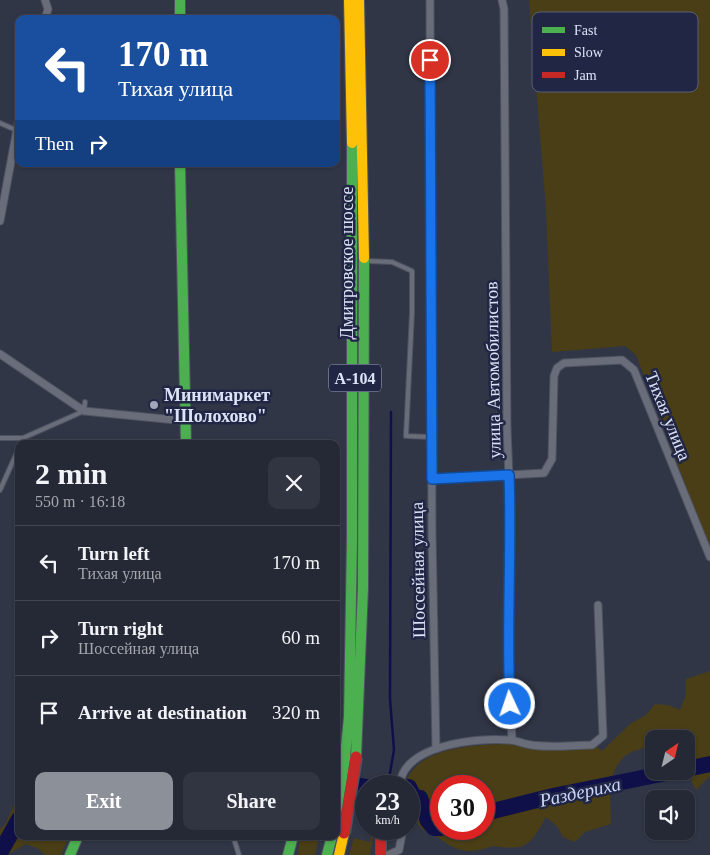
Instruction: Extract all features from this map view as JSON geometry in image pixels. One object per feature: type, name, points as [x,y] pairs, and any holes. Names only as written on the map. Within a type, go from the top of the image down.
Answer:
[{"type":"main road","points":[[180,0],[180,15]]},
{"type":"main road","name":"Дмитровское шоссе","points":[[340,795],[350,756],[349,717],[355,442],[354,201],[349,0]]},
{"type":"main road","name":"Дмитровское шоссе","points":[[339,855],[344,833],[363,582],[365,261],[359,0]]},
{"type":"main road","points":[[180,167],[186,440]]},
{"type":"main road","points":[[340,799],[355,802]]},
{"type":"main road","points":[[70,855],[76,840]]},
{"type":"main road","points":[[288,855],[292,840]]},
{"type":"main road","points":[[327,855],[331,840]]},
{"type":"main road","points":[[381,840],[381,855]]},
{"type":"street","points":[[45,0],[48,9],[46,15]]},
{"type":"street","name":"Шоссейная улица","points":[[430,0],[431,437],[436,749]]},
{"type":"street","name":"улица Автомобилистов","points":[[502,0],[504,9],[509,475],[510,597],[508,652],[512,740]]},
{"type":"street","points":[[0,220],[15,136]]},
{"type":"street","points":[[0,354],[84,411],[186,421]]},
{"type":"street","name":"Тихая улица","points":[[432,479],[544,473],[552,459],[554,376],[557,368],[564,363],[622,360],[634,370],[710,557]]},
{"type":"street","points":[[402,775],[414,760],[436,749],[455,743],[512,740],[531,745],[592,745],[603,736],[598,605]]},
{"type":"street","points":[[388,855],[399,850],[401,840]]},
{"type":"lane","points":[[0,123],[15,130]]},
{"type":"lane","points":[[365,261],[392,262],[412,271],[412,313],[406,436],[431,437]]},
{"type":"lane","points":[[0,438],[23,438],[84,411],[85,402]]},
{"type":"lane","points":[[0,490],[15,457]]},
{"type":"lane","points":[[234,840],[238,855]]},
{"type":"shaded area","points":[[529,0],[710,0],[710,550],[636,355],[625,346],[552,352],[546,209],[536,92],[698,92],[698,12],[532,12],[532,37]]},
{"type":"shaded area","points":[[710,671],[710,776],[696,790],[691,780],[695,780],[695,730],[645,730],[645,748],[625,756],[614,771],[610,788],[611,824],[585,832],[575,842],[563,837],[557,826],[546,817],[536,834],[527,844],[514,848],[493,846],[470,851],[457,849],[441,840],[495,840],[495,775],[430,775],[430,833],[420,827],[420,775],[409,775],[419,764],[431,756],[461,748],[504,744],[542,748],[596,746],[602,751],[630,724],[646,715],[655,704],[668,705],[680,710],[686,695],[686,679]]},
{"type":"shaded area","points":[[15,801],[15,840],[67,840],[61,855],[45,855],[39,849],[26,844],[7,855],[0,855],[0,829],[8,818]]},
{"type":"shaded area","points":[[354,838],[355,840],[370,842],[372,840],[370,855],[349,855]]},
{"type":"shaded area","points":[[300,840],[318,840],[315,855],[298,855]]},
{"type":"waterway","points":[[390,773],[394,750],[390,699],[391,412]]},
{"type":"waterway","name":"Раздериха","points":[[695,767],[710,764]]},
{"type":"waterway","name":"Раздериха","points":[[495,810],[553,796],[645,777]]},
{"type":"waterway","name":"Раздериха","points":[[340,782],[355,785]]},
{"type":"waterway","name":"Раздериха","points":[[420,798],[430,823]]},
{"type":"waterway","name":"Раздериха","points":[[0,853],[15,826]]},
{"type":"traffic: fast","points":[[180,0],[180,15]]},
{"type":"traffic: fast","points":[[345,756],[349,717],[352,538],[352,143]]},
{"type":"traffic: fast","points":[[180,167],[186,440]]},
{"type":"traffic: fast","points":[[356,757],[363,588],[364,258]]},
{"type":"traffic: fast","points":[[340,786],[345,756]]},
{"type":"traffic: fast","points":[[342,800],[355,802]]},
{"type":"traffic: fast","points":[[70,855],[76,840]]},
{"type":"traffic: fast","points":[[288,855],[292,840]]},
{"type":"traffic: fast","points":[[327,855],[331,840]]},
{"type":"traffic: slow","points":[[349,0],[352,143]]},
{"type":"traffic: slow","points":[[359,0],[364,258]]},
{"type":"traffic: slow","points":[[339,855],[344,833]]},
{"type":"traffic: jam","points":[[344,833],[356,757]]},
{"type":"traffic: jam","points":[[381,840],[381,855]]},
{"type":"place","name":"Минимаркет \"Шолохово\"","points":[[154,405]]},
{"type":"route","points":[[430,60],[432,479],[509,475],[510,597],[508,652],[510,704]]}]
